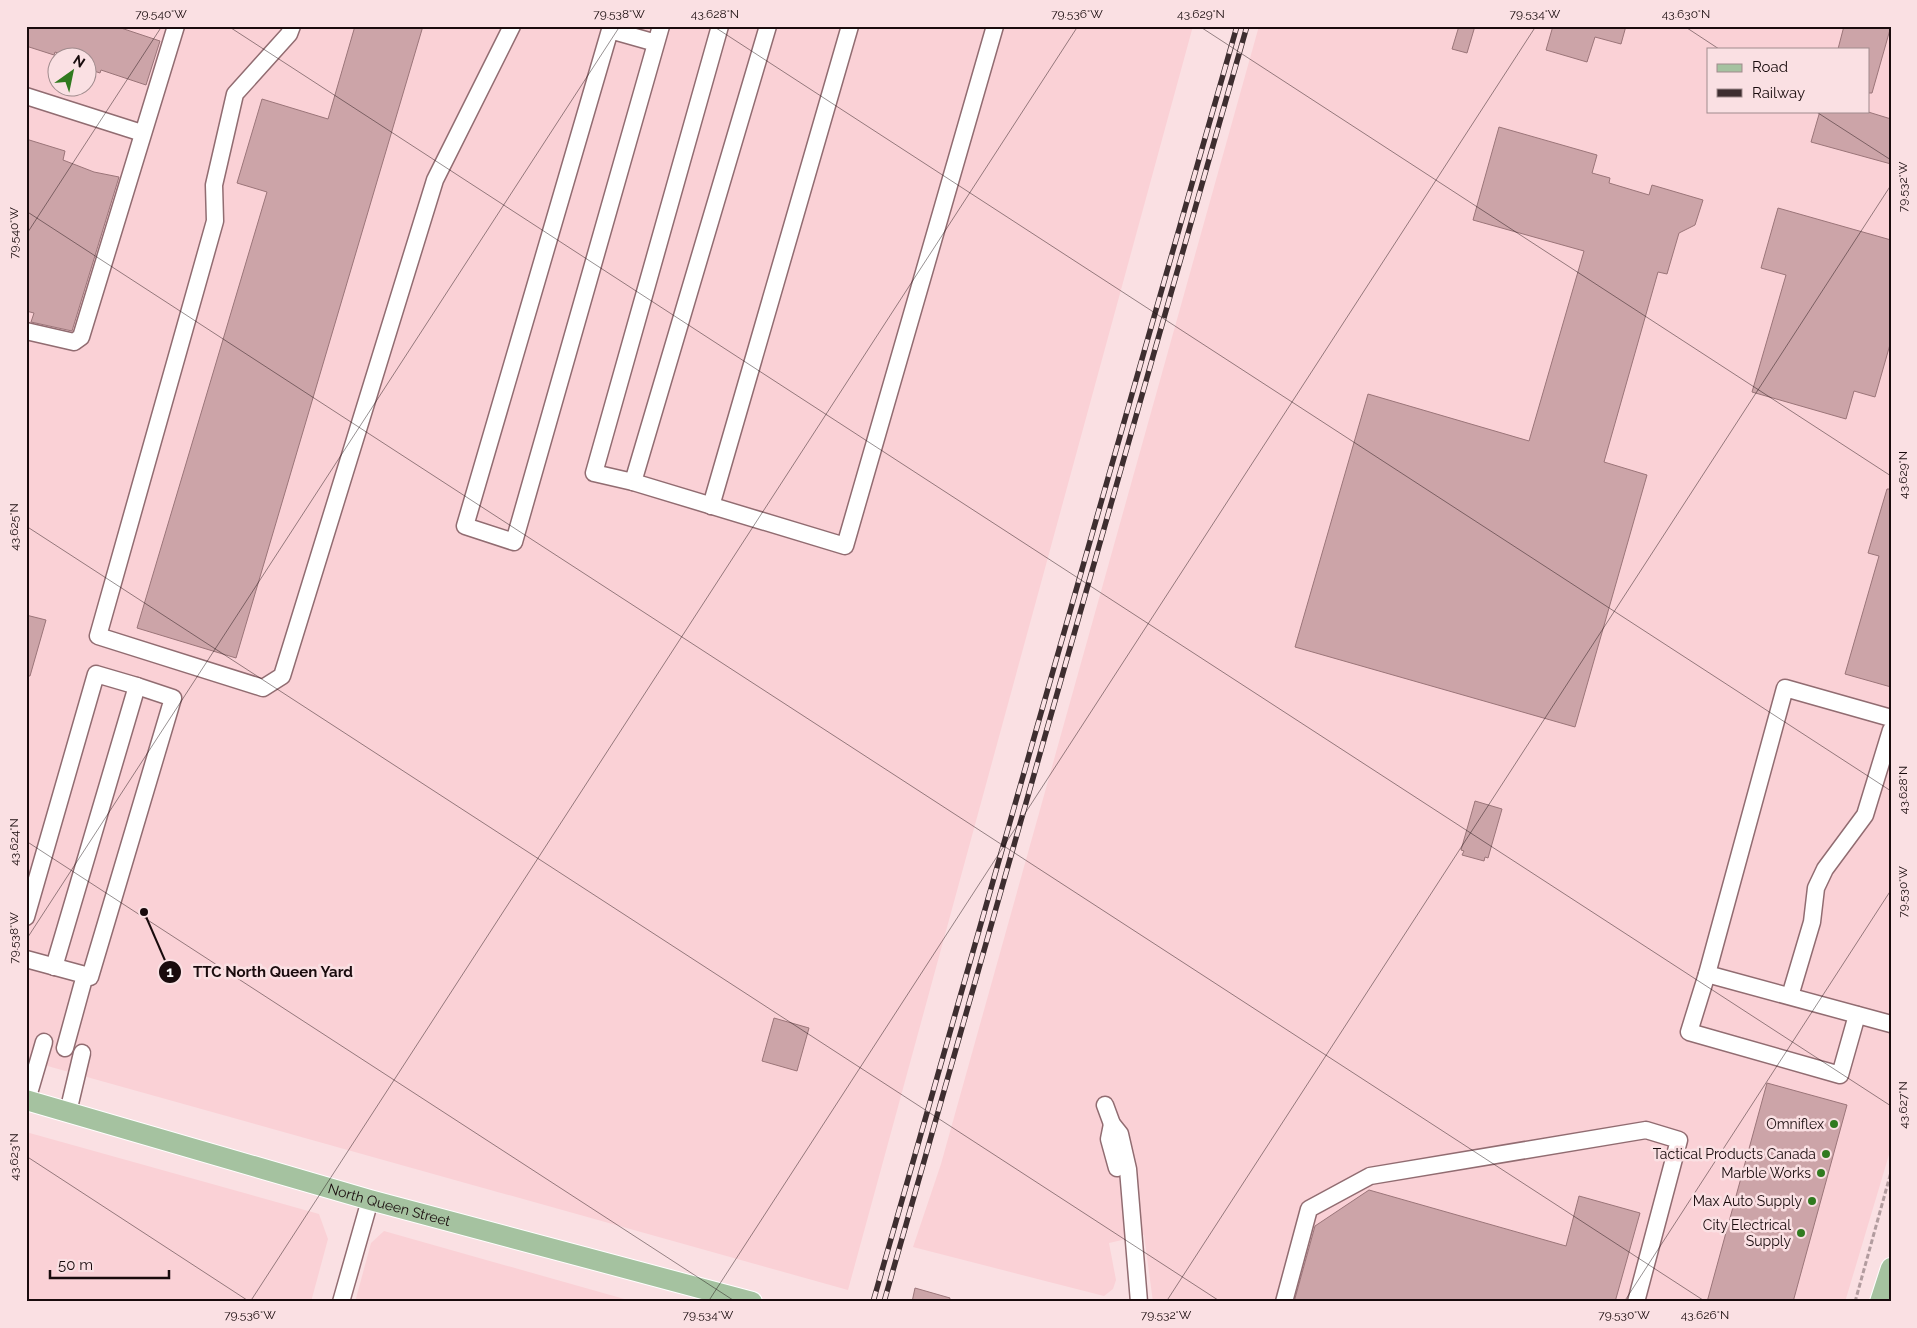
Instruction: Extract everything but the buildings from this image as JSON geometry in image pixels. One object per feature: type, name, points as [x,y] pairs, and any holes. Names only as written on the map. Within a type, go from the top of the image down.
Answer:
[{"type":"main road","name":"North Queen Street","points":[[27,1100],[370,1200],[752,1302]]},
{"type":"main road","points":[[1880,1302],[1891,1268]]},
{"type":"street","points":[[26,331],[74,342],[81,337],[176,26]]},
{"type":"street","points":[[292,26],[289,34],[235,94],[214,185],[215,220],[98,636],[263,688],[282,676],[434,180],[512,26]]},
{"type":"street","points":[[656,43],[632,31],[610,30],[465,526],[514,542],[661,26]]},
{"type":"street","points":[[720,26],[594,474],[633,482],[845,546],[995,26]]},
{"type":"street","points":[[633,482],[768,26]]},
{"type":"street","points":[[711,506],[850,26]]},
{"type":"street","points":[[26,96],[142,133]]},
{"type":"street","points":[[26,917],[96,674],[174,698],[90,977],[26,959]]},
{"type":"street","points":[[54,967],[137,686]]},
{"type":"street","points":[[1857,1015],[1840,1075],[1689,1032],[1707,974],[1784,688],[1891,718]]},
{"type":"street","points":[[1790,996],[1812,922],[1816,888],[1825,869],[1865,815],[1891,730]]},
{"type":"street","points":[[1707,974],[1891,1024]]},
{"type":"street","points":[[65,1048],[85,975]]},
{"type":"street","points":[[27,1100],[44,1042]]},
{"type":"street","points":[[68,1112],[82,1052]]},
{"type":"street","points":[[1105,1106],[1112,1124],[1109,1139],[1131,1228],[1139,1302]]},
{"type":"street","points":[[1284,1302],[1309,1209],[1370,1176],[1646,1130],[1679,1140],[1636,1302]]},
{"type":"street","points":[[341,1302],[370,1200]]},
{"type":"path","points":[[1856,1302],[1891,1172]]},
{"type":"shaded area","points":[[26,26],[1193,26],[848,1290],[26,1060]]},
{"type":"shaded area","points":[[1259,26],[1891,26],[1891,1148],[1845,1302],[1153,1302],[1144,1235],[1109,1243],[1116,1280],[1113,1289],[1104,1296],[913,1247],[941,1164]]},
{"type":"shaded area","points":[[26,1132],[319,1214],[328,1239],[311,1302],[26,1302]]},
{"type":"shaded area","points":[[384,1231],[635,1302],[355,1302],[371,1243]]},
{"type":"railway","points":[[873,1302],[1237,26]]},
{"type":"railway","points":[[884,1302],[1247,26]]},
{"type":"place","name":"TTC North Queen Yard","points":[[144,912]]},
{"type":"place","name":"Omniflex","points":[[1834,1124]]},
{"type":"place","name":"Tactical Products Canada","points":[[1826,1154]]},
{"type":"place","name":"Marble Works","points":[[1821,1173]]},
{"type":"place","name":"Max Auto Supply","points":[[1812,1201]]},
{"type":"place","name":"City Electrical Supply","points":[[1801,1233]]}]
